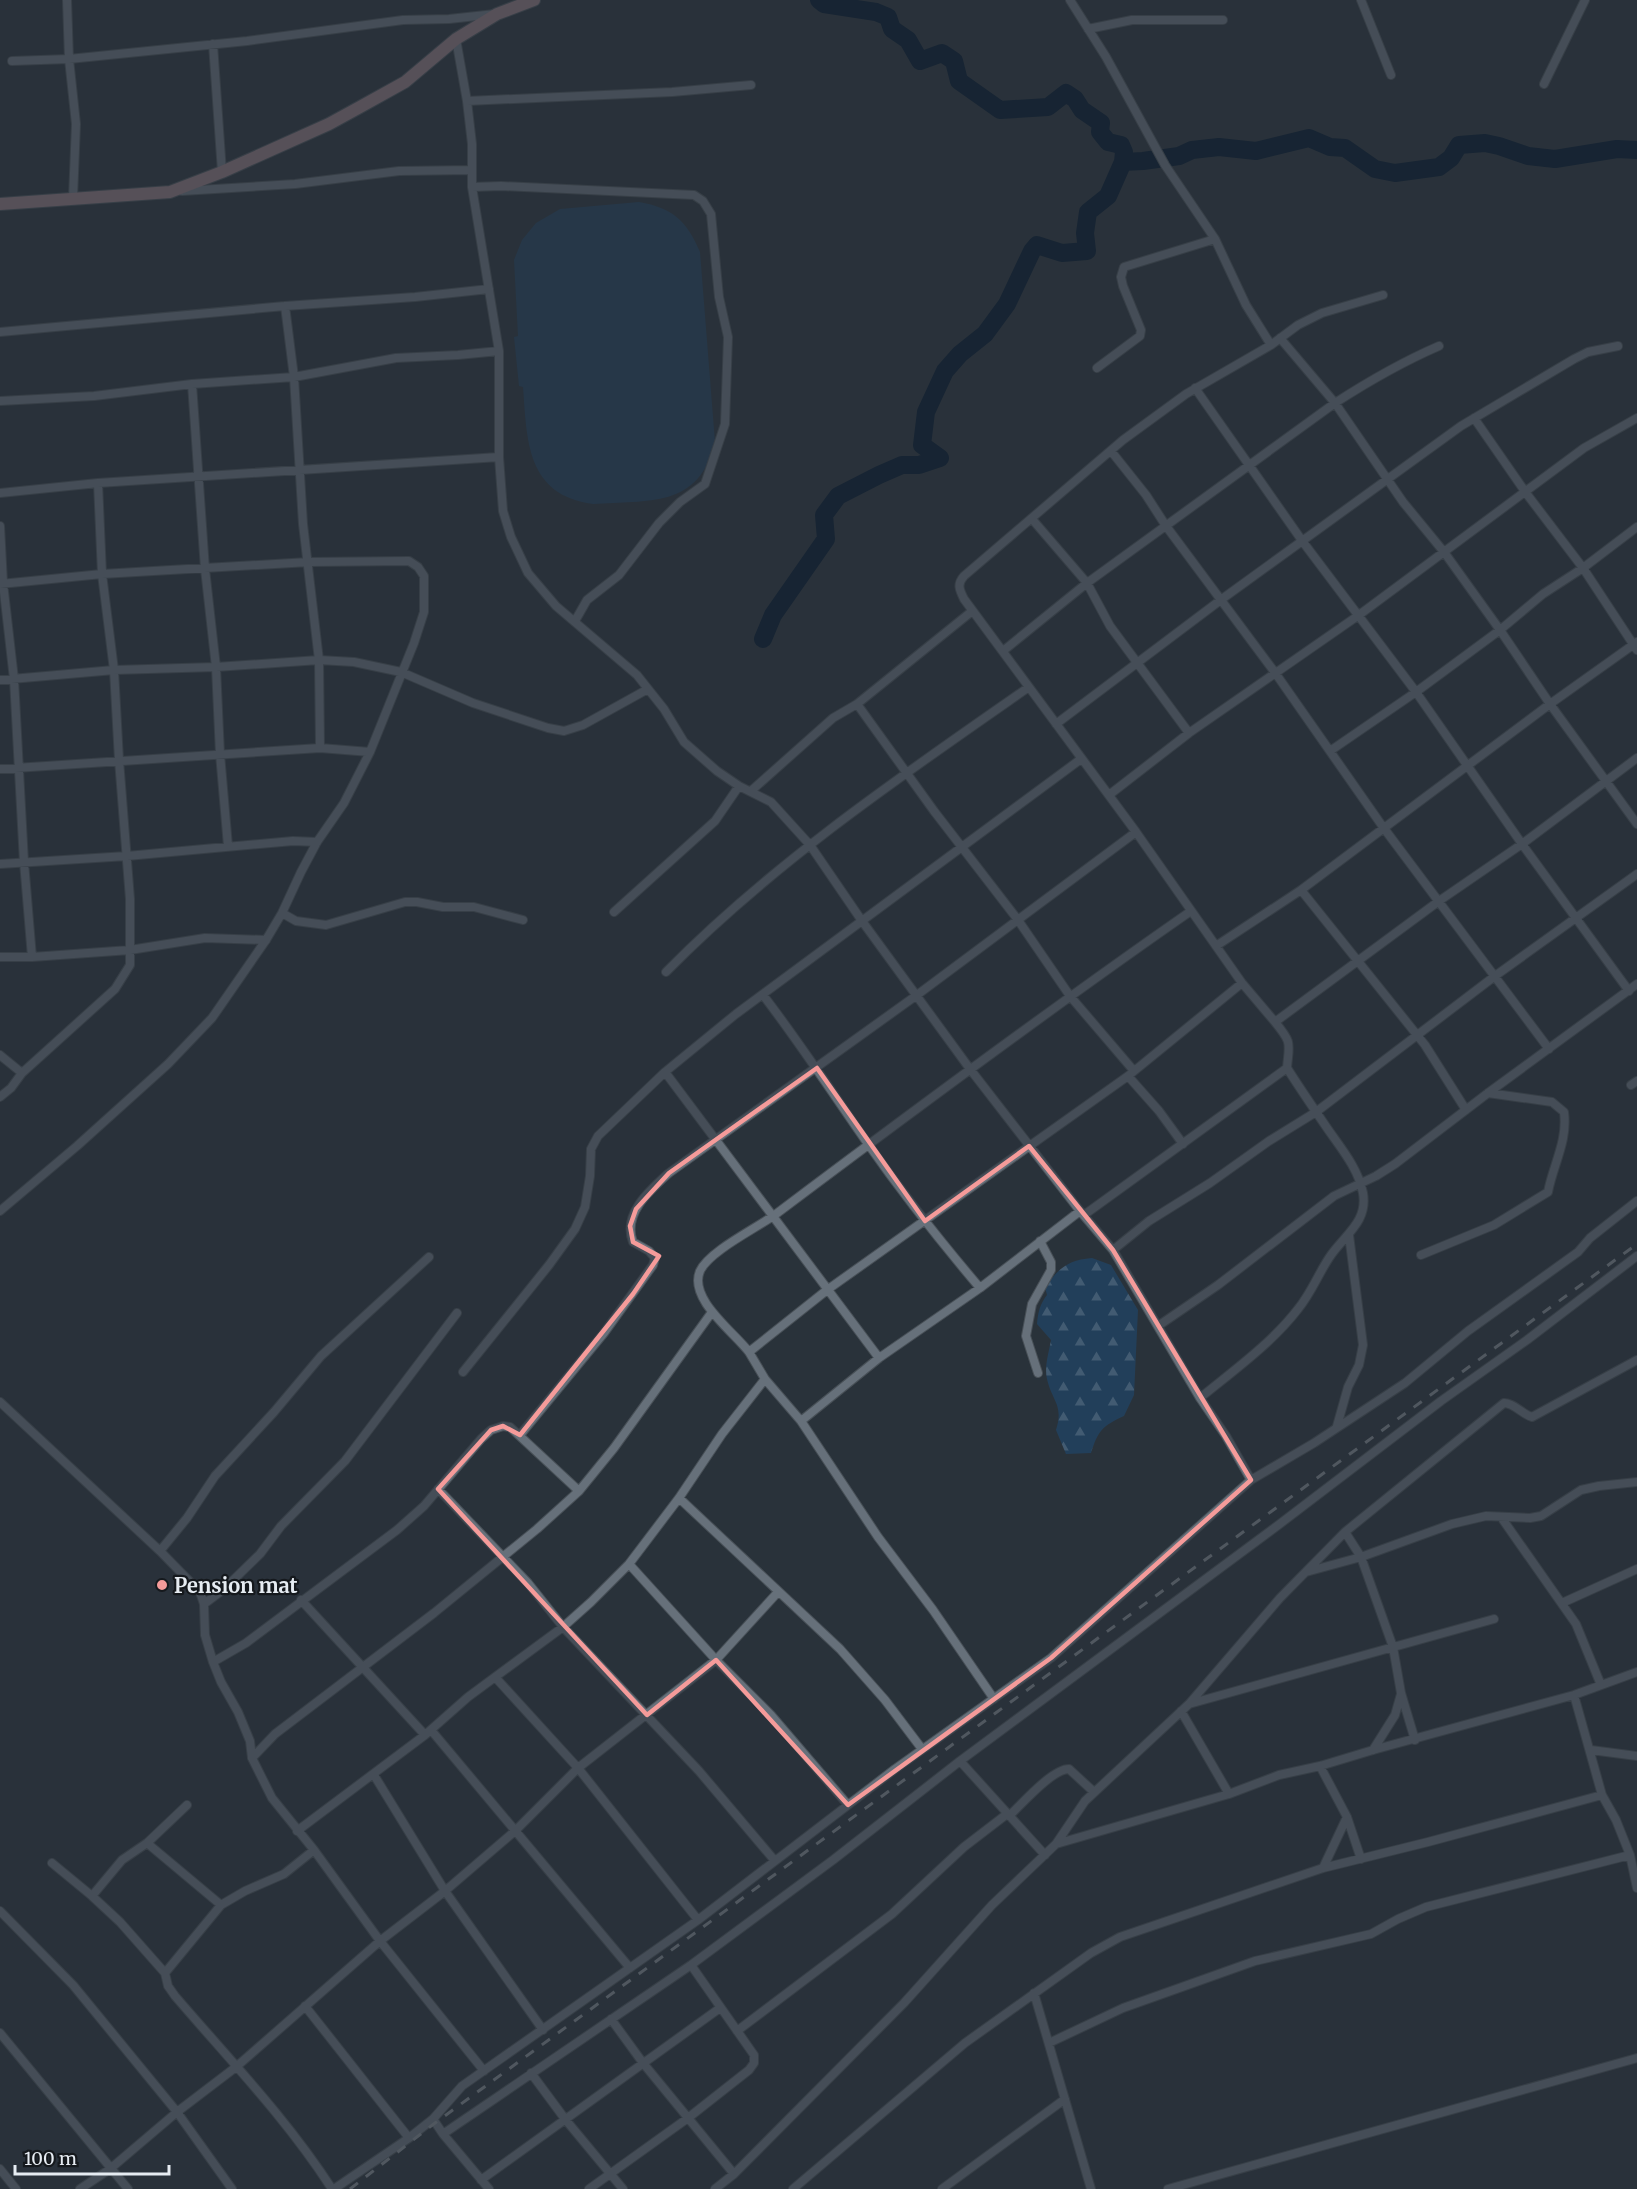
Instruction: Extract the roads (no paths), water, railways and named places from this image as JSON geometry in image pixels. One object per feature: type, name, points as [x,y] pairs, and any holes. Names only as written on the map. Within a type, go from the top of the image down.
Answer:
[{"type":"street","points":[[67,0],[69,59],[76,124],[73,198]]},
{"type":"street","points":[[170,192],[222,172],[329,124],[405,82],[456,39],[497,14],[534,0]]},
{"type":"street","points":[[1070,0],[1106,57],[1165,165],[1215,239],[1246,305],[1271,345]]},
{"type":"street","points":[[1361,0],[1391,75]]},
{"type":"street","points":[[1544,84],[1585,0]]},
{"type":"street","points":[[12,61],[69,59],[337,30],[403,20],[448,19],[497,14]]},
{"type":"street","points":[[1088,29],[1132,20],[1222,20]]},
{"type":"street","points":[[456,39],[472,144],[472,187],[499,351],[499,457],[503,511],[511,537],[528,573],[555,606],[630,669],[664,709],[684,742],[717,771],[739,786],[771,802],[810,845],[862,921],[970,1069],[1113,1250],[1251,1480]]},
{"type":"street","points":[[213,44],[222,172]]},
{"type":"street","points":[[467,101],[672,92],[751,85]]},
{"type":"street","points":[[0,204],[295,184],[399,171],[472,170]]},
{"type":"street","points":[[472,187],[501,186],[694,195],[703,201],[711,214],[719,297],[728,337],[725,424],[714,458],[705,484],[659,523],[619,575],[587,600],[575,621]]},
{"type":"street","points":[[1097,368],[1140,336],[1141,330],[1123,286],[1121,277],[1124,267],[1215,239]]},
{"type":"street","points":[[0,332],[489,289]]},
{"type":"street","points":[[801,1421],[879,1358],[980,1288],[1040,1241],[1183,1144],[1287,1068],[1291,1050],[1287,1038],[1242,983],[1109,795],[1003,651],[971,612],[958,588],[959,581],[1111,451],[1195,388],[1271,345],[1298,325],[1322,313],[1383,295]]},
{"type":"street","points":[[285,306],[294,377],[303,524],[319,660],[320,748]]},
{"type":"street","points":[[1280,338],[1335,403],[1403,502],[1444,552],[1637,824]]},
{"type":"street","points":[[1003,651],[1087,583],[1335,403],[1388,370],[1438,346]]},
{"type":"street","points":[[1056,724],[1222,599],[1474,418],[1581,355],[1618,346]]},
{"type":"street","points":[[0,401],[94,396],[192,384],[294,377],[396,358],[499,351]]},
{"type":"street","points":[[192,384],[216,667],[220,754],[228,846]]},
{"type":"street","points":[[1195,388],[1303,542],[1416,692],[1522,844],[1629,991]]},
{"type":"street","points":[[1216,946],[1301,890],[1550,704],[1636,646],[1583,568],[1526,493],[1474,418]]},
{"type":"street","points":[[1109,795],[1189,733],[1359,615],[1584,448],[1637,418]]},
{"type":"street","points":[[1111,451],[1222,599],[1383,827],[1549,1049]]},
{"type":"street","points":[[0,492],[98,483],[499,457]]},
{"type":"street","points":[[0,1097],[11,1088],[22,1073],[116,989],[130,965],[130,899],[114,670],[102,574],[98,483]]},
{"type":"street","points":[[1032,519],[1087,583],[1110,626],[1189,733]]},
{"type":"street","points":[[0,526],[2,584],[14,680],[24,862],[33,957]]},
{"type":"street","points":[[1330,752],[1416,692],[1500,630],[1543,594],[1583,568],[1637,527]]},
{"type":"street","points":[[0,1210],[77,1146],[168,1064],[212,1018],[266,940],[317,842],[344,803],[370,752],[424,612],[424,576],[418,567],[409,561],[309,562],[102,574],[2,584]]},
{"type":"street","points":[[751,791],[833,718],[856,704],[971,612]]},
{"type":"street","points":[[0,680],[114,670],[216,667],[319,660],[354,662],[401,672],[473,704],[564,731],[583,725],[648,689]]},
{"type":"street","points":[[666,972],[706,931],[810,845],[906,772],[1029,687]]},
{"type":"street","points":[[856,704],[1018,920],[1070,996],[1183,1144]]},
{"type":"street","points":[[0,769],[320,748],[370,752]]},
{"type":"street","points":[[1275,1022],[1637,758]]},
{"type":"street","points":[[463,1372],[549,1266],[574,1229],[585,1207],[591,1149],[598,1136],[665,1072],[763,994],[1081,759]]},
{"type":"street","points":[[615,912],[715,821],[739,786]]},
{"type":"street","points":[[520,1435],[604,1333],[653,1265],[655,1258],[649,1251],[633,1242],[630,1235],[630,1226],[636,1209],[651,1189],[669,1173],[918,995],[1136,832]]},
{"type":"street","points":[[0,864],[127,856],[293,841],[317,842]]},
{"type":"street","points":[[1113,1250],[1149,1221],[1316,1112],[1495,976],[1637,874]]},
{"type":"street","points":[[1301,890],[1417,1035],[1466,1110]]},
{"type":"street","points":[[282,913],[296,921],[326,925],[405,902],[417,902],[443,907],[474,907],[523,920]]},
{"type":"street","points":[[994,1699],[933,1610],[878,1537],[801,1421],[765,1379],[741,1341],[712,1312],[700,1294],[698,1281],[700,1270],[724,1247],[773,1216],[1070,996],[1191,912]]},
{"type":"street","points":[[0,957],[130,950],[205,938],[266,940]]},
{"type":"street","points":[[749,1352],[827,1290],[1131,1073],[1242,983]]},
{"type":"street","points":[[1158,1326],[1218,1285],[1334,1196],[1376,1176],[1395,1164],[1637,984]]},
{"type":"street","points":[[763,994],[817,1068],[868,1144],[925,1221],[980,1288]]},
{"type":"street","points":[[0,1055],[22,1073]]},
{"type":"street","points":[[1200,1398],[1266,1342],[1296,1312],[1312,1290],[1333,1252],[1349,1235],[1362,1214],[1364,1202],[1360,1183],[1350,1162],[1287,1068]]},
{"type":"street","points":[[665,1072],[879,1358]]},
{"type":"street","points":[[1420,1255],[1494,1225],[1548,1192],[1551,1176],[1561,1153],[1566,1125],[1564,1112],[1552,1102],[1488,1093]]},
{"type":"street","points":[[52,1863],[120,1922],[165,1972],[168,1986],[175,1996],[308,2151],[333,2189],[409,2138],[433,2119],[462,2086],[698,1920],[922,1749],[1051,1658],[1251,1480],[1314,1443],[1405,1383],[1468,1331],[1578,1252],[1590,1238],[1637,1201]]},
{"type":"street","points":[[1337,1426],[1348,1387],[1359,1365],[1363,1345],[1349,1235]]},
{"type":"street","points":[[1038,1373],[1026,1336],[1032,1304],[1051,1270],[1051,1262],[1040,1241]]},
{"type":"street","points":[[443,2134],[691,1965],[833,1860],[960,1761],[1637,1256]]},
{"type":"street","points":[[160,1551],[187,1518],[215,1476],[274,1412],[321,1356],[429,1257]]},
{"type":"street","points":[[252,1758],[275,1734],[363,1669],[503,1557],[579,1491],[615,1448],[712,1312]]},
{"type":"street","points":[[204,1604],[224,1589],[260,1554],[281,1527],[345,1461],[457,1313]]},
{"type":"street","points":[[715,2189],[734,2174],[904,2003],[992,1905],[1046,1855],[1085,1801],[1189,1704],[1280,1598],[1345,1532],[1503,1403],[1509,1403],[1524,1415],[1532,1417],[1637,1360]]},
{"type":"street","points":[[297,1831],[428,1733],[468,1697],[563,1627],[591,1602],[629,1564],[722,1434],[765,1379]]},
{"type":"street","points":[[0,1402],[160,1551],[200,1592],[204,1604],[205,1635],[213,1662],[238,1712],[250,1741],[252,1758],[272,1798],[314,1850],[380,1941],[484,2071]]},
{"type":"street","points":[[213,1662],[246,1643],[397,1530],[424,1506],[467,1454],[491,1430],[503,1426],[510,1427],[579,1491]]},
{"type":"street","points":[[1305,1572],[1361,1557],[1452,1524],[1486,1516],[1530,1518],[1541,1516],[1581,1490],[1599,1485],[1637,1482]]},
{"type":"street","points":[[438,1489],[528,1583],[563,1627],[699,1771],[775,1861]]},
{"type":"street","points":[[679,1497],[840,1649],[885,1700],[922,1749]]},
{"type":"street","points":[[1501,1516],[1576,1624],[1601,1685]]},
{"type":"street","points":[[1345,1532],[1361,1557],[1394,1647],[1401,1693],[1415,1740]]},
{"type":"street","points":[[629,1564],[716,1660],[771,1715],[848,1805]]},
{"type":"street","points":[[1562,1603],[1637,1569]]},
{"type":"street","points":[[80,2189],[110,2169],[177,2112],[236,2067],[380,1941],[445,1891],[514,1831],[578,1768],[716,1660],[778,1592]]},
{"type":"street","points":[[301,1600],[363,1669],[428,1733],[630,1968]]},
{"type":"street","points":[[1189,1704],[1494,1619]]},
{"type":"street","points":[[1056,1844],[1228,1794],[1280,1775],[1320,1766],[1574,1695],[1637,1672]]},
{"type":"street","points":[[495,1677],[578,1768],[698,1920]]},
{"type":"street","points":[[1373,1750],[1395,1716],[1401,1693]]},
{"type":"street","points":[[1574,1695],[1602,1795],[1616,1820],[1630,1856],[1637,1888]]},
{"type":"street","points":[[1181,1711],[1228,1794]]},
{"type":"street","points":[[1591,1750],[1637,1756]]},
{"type":"street","points":[[960,1761],[1046,1855]]},
{"type":"street","points":[[1320,1766],[1347,1817],[1361,1859]]},
{"type":"street","points":[[737,2031],[892,1914],[964,1846],[1008,1815],[1062,1769],[1069,1769],[1094,1792]]},
{"type":"street","points":[[374,1775],[445,1891],[543,2030]]},
{"type":"street","points":[[793,2189],[964,2043],[1091,1953],[1120,1937],[1323,1868],[1602,1795]]},
{"type":"street","points":[[92,1896],[122,1860],[147,1843],[186,1805]]},
{"type":"street","points":[[1323,1868],[1347,1817]]},
{"type":"street","points":[[147,1843],[221,1905]]},
{"type":"street","points":[[165,1972],[221,1905],[245,1891],[284,1874],[314,1850]]},
{"type":"street","points":[[1049,2043],[1123,2008],[1255,1961],[1371,1934],[1398,1918],[1426,1907],[1630,1856]]},
{"type":"street","points":[[0,1911],[73,1985],[177,2112],[232,2189]]},
{"type":"street","points":[[590,2189],[688,2118],[749,2070],[754,2063],[754,2055],[691,1965]]},
{"type":"street","points":[[1034,1993],[1091,2189]]},
{"type":"street","points":[[305,2006],[409,2138]]},
{"type":"street","points":[[481,2180],[720,2008]]},
{"type":"street","points":[[611,2019],[643,2063],[734,2174]]},
{"type":"street","points":[[0,2033],[128,2189]]},
{"type":"street","points":[[1168,2189],[1637,2058]]},
{"type":"street","points":[[531,2073],[565,2119],[623,2189]]},
{"type":"street","points":[[942,2189],[1065,2099]]},
{"type":"street","points":[[433,2119],[489,2189]]},
{"type":"street","points":[[0,2169],[16,2189]]},
{"type":"waterway","points":[[819,0],[824,4],[876,12],[888,17],[892,29],[908,40],[920,61],[942,53],[954,61],[959,81],[1000,110],[1048,107],[1066,93],[1075,99],[1082,110],[1101,123],[1100,132],[1108,142],[1121,145],[1124,152],[1123,162]]},
{"type":"waterway","points":[[763,639],[773,615],[826,539],[824,515],[838,496],[902,465],[919,465],[940,458],[922,445],[926,412],[945,371],[960,354],[985,334],[1007,304],[1037,245],[1062,253],[1087,251],[1085,233],[1088,212],[1108,196],[1123,162],[1179,156],[1192,150],[1219,147],[1256,151],[1309,138],[1330,147],[1345,148],[1375,169],[1395,173],[1439,167],[1451,158],[1459,145],[1485,143],[1528,156],[1555,159],[1617,149],[1637,150]]},
{"type":"railway","points":[[350,2189],[435,2123],[1637,1244]]},
{"type":"place","name":"Pension mat","points":[[162,1585]]}]
